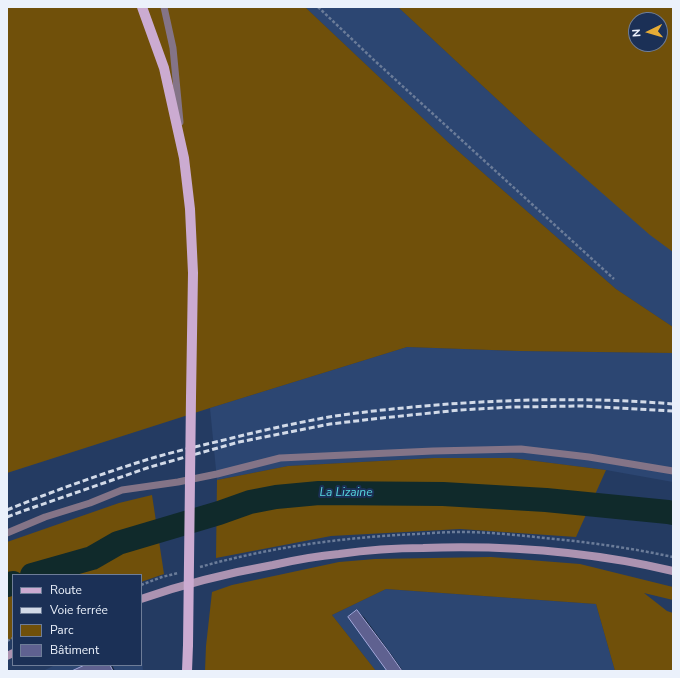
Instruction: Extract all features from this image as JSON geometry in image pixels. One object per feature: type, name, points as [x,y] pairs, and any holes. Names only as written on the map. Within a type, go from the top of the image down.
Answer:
[{"type":"main road","points":[[142,7],[164,68],[184,158],[190,210],[193,273],[187,671]]},
{"type":"main road","points":[[142,599],[198,581],[247,569],[340,553],[396,548],[506,548],[561,552],[611,558],[673,571]]},
{"type":"lane","points":[[164,7],[173,48],[184,158]]},
{"type":"lane","points":[[7,533],[45,517],[122,490],[178,482],[280,458],[433,451],[521,449],[589,457],[673,471]]},
{"type":"path","points":[[318,7],[614,279]]},
{"type":"shaded area","points":[[305,7],[398,7],[530,130],[673,246],[673,327],[616,289],[450,144]]},
{"type":"shaded area","points":[[407,347],[519,351],[673,353],[673,482],[606,470],[512,458],[434,458],[288,466],[217,480],[210,408]]},
{"type":"shaded area","points":[[386,589],[596,604],[615,671],[376,671],[332,615]]},
{"type":"shaded area","points":[[142,660],[143,671],[43,671],[53,666],[142,666]]},
{"type":"green space","points":[[7,7],[305,7],[450,144],[616,289],[673,327],[673,353],[519,351],[407,347],[7,473]]},
{"type":"green space","points":[[398,7],[673,7],[673,252],[650,235],[530,130]]},
{"type":"green space","points":[[434,458],[512,458],[606,470],[576,537],[460,529],[331,536],[216,558],[217,480],[288,466]]},
{"type":"green space","points":[[152,495],[164,574],[142,582],[142,574],[12,574],[12,638],[7,641],[7,542],[119,503]]},
{"type":"green space","points":[[491,557],[580,564],[673,587],[673,600],[644,593],[667,611],[673,613],[673,671],[615,671],[596,604],[386,589],[332,615],[376,671],[205,671],[206,646],[212,592],[232,585],[339,562],[375,559]]},
{"type":"building","points":[[357,610],[402,671],[387,671],[348,617]]},
{"type":"building","points":[[83,666],[110,666],[113,671],[72,671]]},
{"type":"waterway","name":"La Lizaine","points":[[36,574],[92,558],[118,543],[219,513],[250,502],[276,497],[319,493],[443,494],[546,500],[673,513]]},
{"type":"waterway","name":"La Lizaine","points":[[7,585],[12,583]]},
{"type":"railway","points":[[7,510],[77,483],[149,459],[256,432],[329,417],[424,406],[517,400],[611,400],[673,404]]},
{"type":"railway","points":[[7,517],[150,467],[239,442],[330,424],[460,410],[512,407],[583,406],[673,411]]}]
